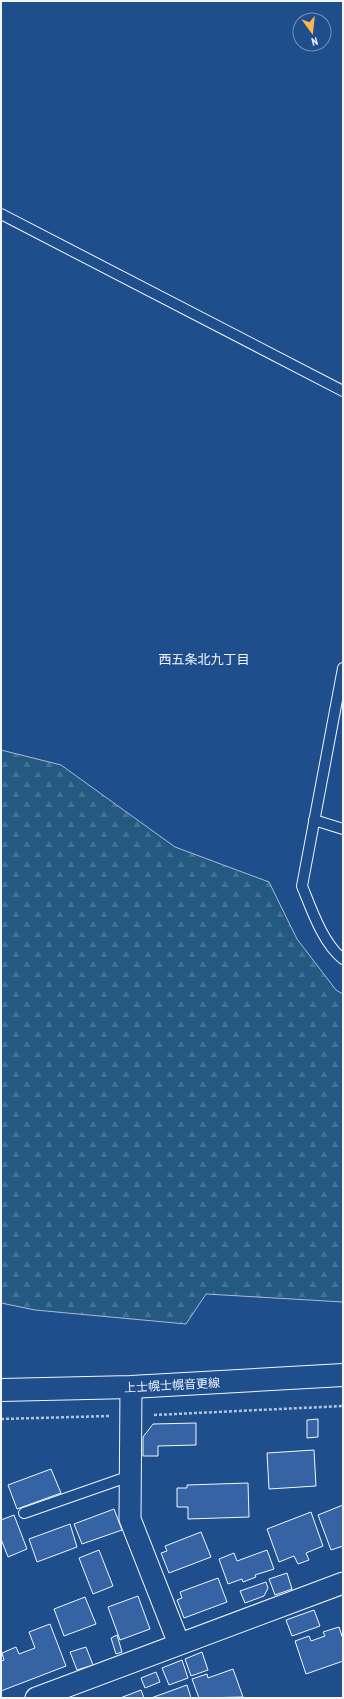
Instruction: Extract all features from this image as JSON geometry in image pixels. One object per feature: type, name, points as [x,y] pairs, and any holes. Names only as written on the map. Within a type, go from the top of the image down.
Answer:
[{"type":"main road","name":"上士幌士幌音更線","points":[[1,1390],[131,1387],[343,1375]]},
{"type":"street","points":[[131,1387],[130,1519],[179,1644]]},
{"type":"street","points":[[36,1698],[63,1693],[179,1644],[343,1583]]},
{"type":"lane","points":[[1,214],[343,391]]},
{"type":"lane","points":[[343,668],[302,886],[315,919],[336,954],[343,959]]},
{"type":"lane","points":[[314,820],[343,829]]},
{"type":"lane","points":[[24,1513],[130,1476]]},
{"type":"path","points":[[1,1419],[131,1416],[343,1406]]},
{"type":"green space","points":[[1,750],[61,765],[175,847],[269,882],[297,939],[336,990],[343,994],[343,1302],[206,1294],[186,1324],[35,1310],[1,1303]]},
{"type":"building","points":[[318,1419],[318,1437],[307,1438],[307,1420]]},
{"type":"building","points":[[196,1423],[196,1445],[158,1446],[158,1456],[143,1456],[143,1437],[153,1424]]},
{"type":"building","points":[[314,1450],[316,1486],[269,1489],[267,1453]]},
{"type":"building","points":[[51,1469],[61,1493],[17,1509],[8,1485]]},
{"type":"building","points":[[248,1483],[249,1517],[188,1519],[188,1507],[177,1507],[177,1488],[187,1488],[187,1485]]},
{"type":"building","points":[[343,1505],[343,1546],[331,1550],[318,1515]]},
{"type":"building","points":[[114,1509],[122,1530],[82,1544],[74,1524]]},
{"type":"building","points":[[311,1512],[323,1546],[306,1553],[309,1560],[298,1564],[294,1556],[279,1562],[267,1529]]},
{"type":"building","points":[[14,1515],[27,1549],[8,1557],[1,1539],[1,1520]]},
{"type":"building","points":[[70,1524],[77,1547],[37,1562],[29,1539]]},
{"type":"building","points":[[201,1532],[211,1557],[169,1573],[161,1553],[167,1551],[165,1546]]},
{"type":"building","points":[[99,1550],[113,1586],[93,1594],[79,1558]]},
{"type":"building","points":[[267,1550],[274,1569],[255,1575],[256,1577],[243,1582],[242,1579],[228,1584],[219,1559],[234,1553],[237,1561]]},
{"type":"building","points":[[287,1573],[292,1589],[275,1595],[269,1579]]},
{"type":"building","points":[[218,1578],[227,1602],[184,1618],[177,1600],[182,1598],[180,1592]]},
{"type":"building","points":[[266,1582],[268,1588],[264,1596],[245,1603],[240,1591]]},
{"type":"building","points":[[138,1596],[150,1629],[120,1640],[108,1607]]},
{"type":"building","points":[[85,1597],[96,1624],[64,1636],[54,1609]]},
{"type":"building","points":[[314,1610],[320,1626],[292,1636],[286,1620]]},
{"type":"building","points":[[50,1624],[66,1666],[1,1691],[1,1661],[4,1660],[2,1653],[16,1647],[19,1654],[35,1648],[29,1632]]},
{"type":"building","points":[[339,1627],[343,1639],[343,1661],[306,1674],[295,1641],[309,1636],[311,1641],[325,1636],[323,1632]]},
{"type":"building","points":[[117,1635],[122,1652],[116,1654],[111,1638]]},
{"type":"building","points":[[86,1647],[93,1665],[77,1670],[70,1652]]},
{"type":"building","points":[[202,1652],[208,1670],[191,1676],[185,1659]]},
{"type":"building","points":[[182,1660],[188,1678],[169,1685],[162,1668]]},
{"type":"building","points":[[233,1669],[243,1697],[199,1698],[192,1679],[207,1674],[208,1678]]},
{"type":"building","points":[[156,1672],[160,1682],[145,1688],[141,1678]]},
{"type":"building","points":[[187,1685],[191,1698],[151,1698]]},
{"type":"building","points":[[141,1690],[144,1698],[120,1698]]},
{"type":"district","name":"西五条北九丁目","points":[[204,659]]}]
